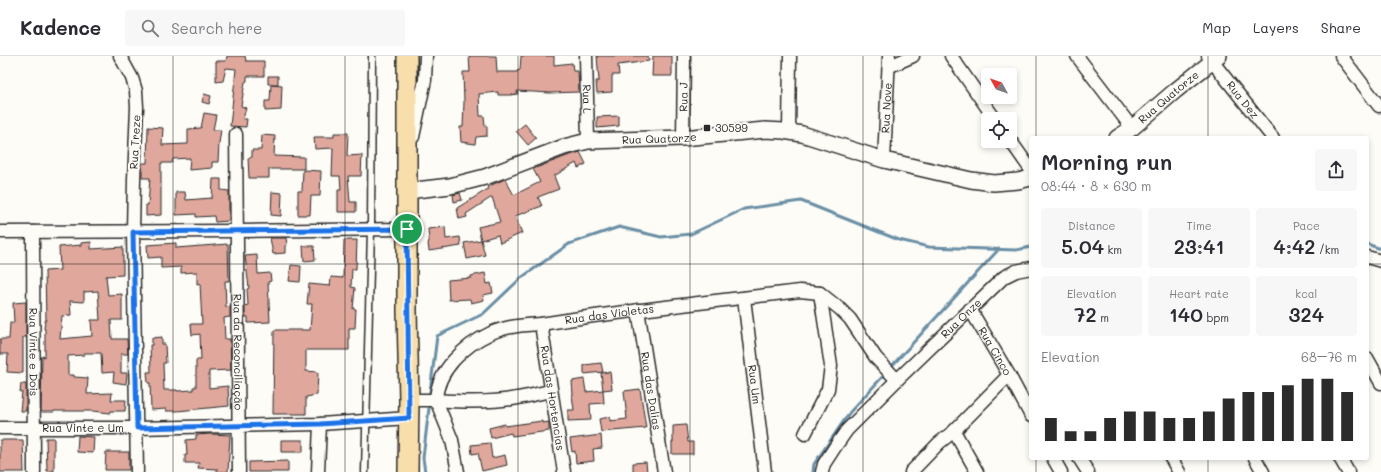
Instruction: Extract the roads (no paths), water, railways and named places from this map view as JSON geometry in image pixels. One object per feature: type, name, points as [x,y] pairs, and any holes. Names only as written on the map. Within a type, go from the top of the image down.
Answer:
[{"type":"main road","points":[[407,56],[408,472]]},
{"type":"street","name":"Rua Treze","points":[[120,56],[134,84],[137,107],[133,232],[137,472]]},
{"type":"street","points":[[407,161],[425,80],[426,56]]},
{"type":"street","name":"Rua L","points":[[586,56],[588,142]]},
{"type":"street","name":"Rua J","points":[[683,138],[684,56]]},
{"type":"street","points":[[789,132],[790,56]]},
{"type":"street","points":[[890,61],[913,56]]},
{"type":"street","points":[[951,56],[990,112]]},
{"type":"street","points":[[1077,56],[1132,128]]},
{"type":"street","points":[[1341,56],[1379,106]]},
{"type":"street","name":"Rua Quatorze","points":[[1120,136],[1132,128],[1213,58]]},
{"type":"street","name":"Rua Dez","points":[[1213,58],[1272,136]]},
{"type":"street","name":"Rua Nove","points":[[884,160],[890,61]]},
{"type":"street","name":"Rua Quatorze","points":[[407,191],[450,186],[484,177],[564,146],[588,142],[683,138],[765,130],[789,132],[822,139],[884,160],[971,180],[994,183],[1029,178]]},
{"type":"street","name":"Rua da Reconciliação","points":[[236,134],[239,472]]},
{"type":"street","points":[[1016,148],[1029,167]]},
{"type":"street","points":[[0,232],[237,232],[407,229]]},
{"type":"street","name":"Rua Vinte e Dois","points":[[33,232],[34,472]]},
{"type":"street","points":[[1369,258],[1381,261]]},
{"type":"street","name":"Rua Onze","points":[[896,380],[1004,277],[1016,271],[1029,268]]},
{"type":"street","name":"Rua das Violetas","points":[[436,400],[436,390],[441,378],[458,356],[477,341],[491,333],[506,328],[638,310],[800,291],[820,293]]},
{"type":"street","points":[[820,293],[850,319],[868,348],[896,380],[847,430],[824,464],[822,472]]},
{"type":"street","points":[[805,434],[828,389],[831,366],[820,293]]},
{"type":"street","name":"Rua Um","points":[[744,298],[765,472]]},
{"type":"street","name":"Rua Cinco","points":[[970,309],[1029,412]]},
{"type":"street","name":"Rua das Dalias","points":[[638,310],[664,472]]},
{"type":"street","name":"Rua das Hortencias","points":[[541,324],[564,472]]},
{"type":"street","points":[[1369,361],[1381,382]]},
{"type":"street","points":[[911,472],[1009,375]]},
{"type":"street","points":[[409,400],[499,400],[518,398],[551,391]]},
{"type":"street","points":[[436,400],[452,440],[458,472]]},
{"type":"street","name":"Rua Vinte e Um","points":[[0,428],[137,428],[320,424],[409,418]]},
{"type":"street","points":[[318,472],[320,424]]},
{"type":"street","points":[[954,431],[977,472]]},
{"type":"street","points":[[1054,460],[1061,472]]},
{"type":"street","points":[[1080,460],[1088,472]]},
{"type":"street","points":[[1172,460],[1179,472]]},
{"type":"street","points":[[1256,460],[1263,472]]},
{"type":"street","points":[[1341,460],[1348,472]]},
{"type":"lane","points":[[366,472],[371,229],[372,56]]},
{"type":"waterway","points":[[430,392],[437,336],[483,314],[521,278],[569,244],[619,227],[661,237],[691,234],[744,209],[801,201],[899,240],[929,247],[1016,250],[1029,247]]},
{"type":"waterway","points":[[1369,245],[1381,249]]},
{"type":"waterway","points":[[889,369],[999,249]]},
{"type":"waterway","points":[[813,472],[814,464],[850,412],[886,373]]},
{"type":"waterway","points":[[425,472],[423,458],[429,408]]},
{"type":"place","name":"30599","points":[[707,128]]}]
